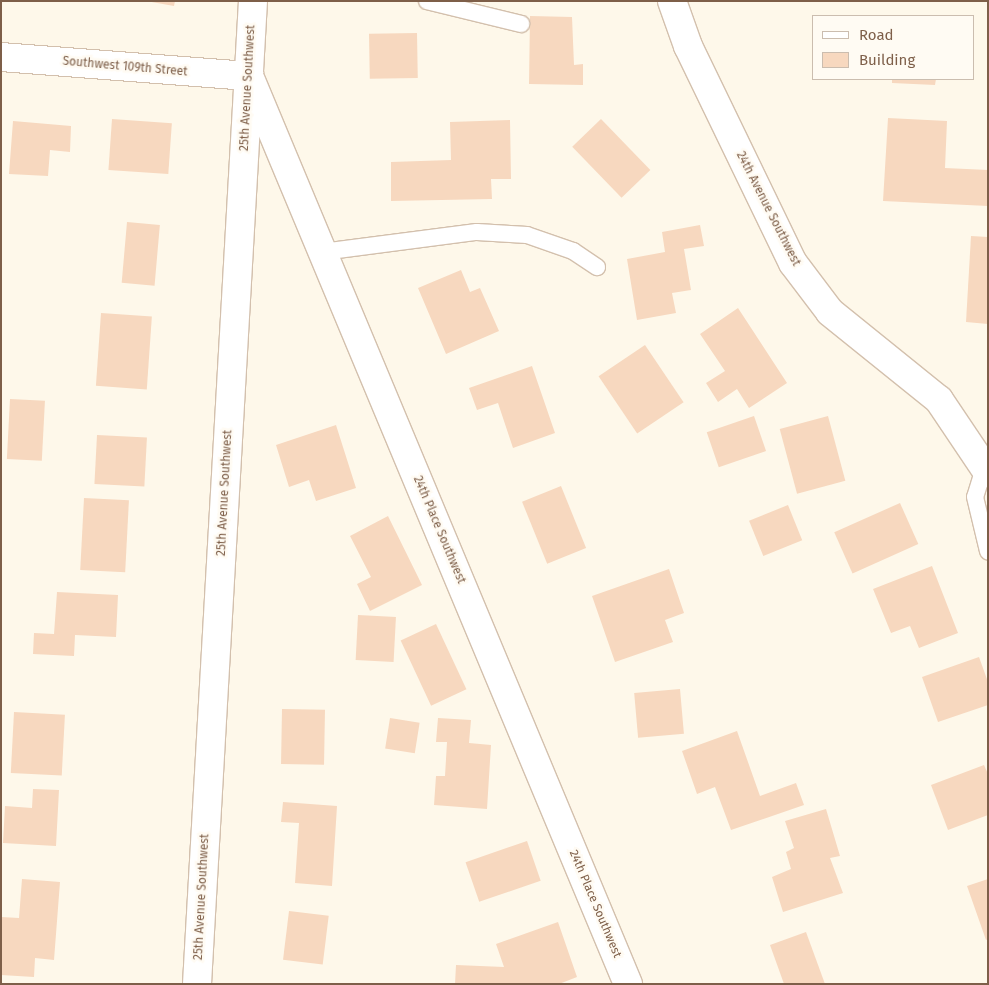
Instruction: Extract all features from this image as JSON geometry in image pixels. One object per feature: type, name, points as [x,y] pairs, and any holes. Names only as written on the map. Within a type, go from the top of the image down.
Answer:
[{"type":"street","name":"25th Avenue Southwest","points":[[197,984],[253,1]]},
{"type":"street","name":"24th Avenue Southwest","points":[[672,1],[688,46],[793,263],[830,312],[938,400],[986,471]]},
{"type":"street","name":"Southwest 109th Street","points":[[1,57],[249,76]]},
{"type":"street","name":"24th Place Southwest","points":[[249,76],[628,984]]},
{"type":"lane","points":[[427,1],[521,24]]},
{"type":"lane","points":[[322,252],[477,232],[527,235],[573,251],[597,268]]},
{"type":"lane","points":[[986,471],[974,498],[988,551]]},
{"type":"building","points":[[146,1],[175,1],[174,6]]},
{"type":"building","points":[[530,16],[572,17],[574,65],[583,64],[583,85],[529,84]]},
{"type":"building","points":[[417,33],[418,78],[370,79],[369,34]]},
{"type":"building","points":[[892,80],[936,80],[935,85],[892,83]]},
{"type":"building","points":[[888,118],[947,121],[945,168],[988,170],[988,206],[883,201]]},
{"type":"building","points":[[112,119],[172,123],[168,174],[108,170]]},
{"type":"building","points":[[601,119],[650,170],[622,198],[572,147]]},
{"type":"building","points":[[510,120],[511,179],[491,179],[492,199],[391,201],[391,162],[451,160],[450,122]]},
{"type":"building","points":[[13,121],[71,126],[70,152],[50,150],[48,176],[9,174]]},
{"type":"building","points":[[127,222],[160,225],[155,286],[122,283]]},
{"type":"building","points":[[700,225],[704,246],[684,249],[691,290],[672,293],[676,313],[637,320],[627,259],[665,252],[662,232]]},
{"type":"building","points":[[971,236],[988,237],[988,324],[966,322]]},
{"type":"building","points":[[461,270],[470,292],[480,288],[499,331],[446,354],[418,288]]},
{"type":"building","points":[[738,308],[787,383],[749,408],[737,389],[718,402],[706,383],[725,371],[700,334]]},
{"type":"building","points":[[101,313],[152,317],[147,389],[96,386]]},
{"type":"building","points":[[645,345],[684,402],[637,434],[599,376]]},
{"type":"building","points":[[532,366],[555,433],[513,448],[498,403],[477,410],[469,388]]},
{"type":"building","points":[[10,399],[45,401],[42,461],[7,459]]},
{"type":"building","points":[[754,416],[766,451],[719,467],[707,432]]},
{"type":"building","points":[[828,416],[845,481],[797,494],[780,429]]},
{"type":"building","points":[[336,425],[356,488],[316,501],[309,480],[289,487],[276,445]]},
{"type":"building","points":[[97,435],[147,438],[144,487],[94,484]]},
{"type":"building","points":[[561,486],[586,548],[547,564],[522,502]]},
{"type":"building","points":[[84,498],[129,500],[125,572],[80,570]]},
{"type":"building","points":[[900,503],[918,544],[853,573],[834,532]]},
{"type":"building","points":[[788,505],[802,540],[763,556],[749,521]]},
{"type":"building","points":[[388,516],[422,585],[370,611],[357,584],[371,577],[350,536]]},
{"type":"building","points":[[932,566],[958,633],[919,648],[910,626],[891,633],[873,589]]},
{"type":"building","points":[[669,569],[684,613],[665,620],[673,642],[615,662],[592,596]]},
{"type":"building","points":[[57,592],[118,595],[116,637],[75,635],[74,656],[33,654],[34,633],[54,634]]},
{"type":"building","points":[[358,615],[396,617],[394,662],[356,660]]},
{"type":"building","points":[[436,624],[466,689],[431,706],[401,640]]},
{"type":"building","points":[[979,657],[988,682],[988,705],[938,722],[922,677]]},
{"type":"building","points":[[680,689],[684,734],[638,738],[634,693]]},
{"type":"building","points":[[282,709],[325,710],[324,765],[281,764]]},
{"type":"building","points":[[14,712],[65,715],[62,776],[11,773]]},
{"type":"building","points":[[390,718],[420,723],[415,753],[385,749]]},
{"type":"building","points":[[438,718],[471,720],[469,743],[491,745],[487,809],[434,805],[436,776],[445,776],[447,742],[436,742]]},
{"type":"building","points":[[737,731],[760,796],[796,783],[804,805],[731,830],[715,787],[697,794],[682,751]]},
{"type":"building","points":[[984,765],[988,774],[988,815],[948,830],[931,785]]},
{"type":"building","points":[[33,789],[59,790],[56,846],[3,843],[5,806],[32,808]]},
{"type":"building","points":[[283,802],[337,806],[332,886],[295,883],[299,823],[281,822]]},
{"type":"building","points":[[826,809],[840,856],[830,858],[843,893],[783,912],[772,877],[791,869],[786,852],[794,848],[785,821]]},
{"type":"building","points":[[527,841],[541,881],[479,902],[466,862]]},
{"type":"building","points":[[22,879],[60,882],[54,960],[35,958],[34,977],[1,975],[1,917],[19,918]]},
{"type":"building","points":[[988,879],[988,939],[986,940],[967,886]]},
{"type":"building","points":[[289,911],[329,916],[323,965],[283,960]]},
{"type":"building","points":[[558,922],[577,977],[559,984],[455,984],[456,965],[504,967],[496,944]]},
{"type":"building","points":[[806,932],[825,984],[784,984],[770,945]]}]
